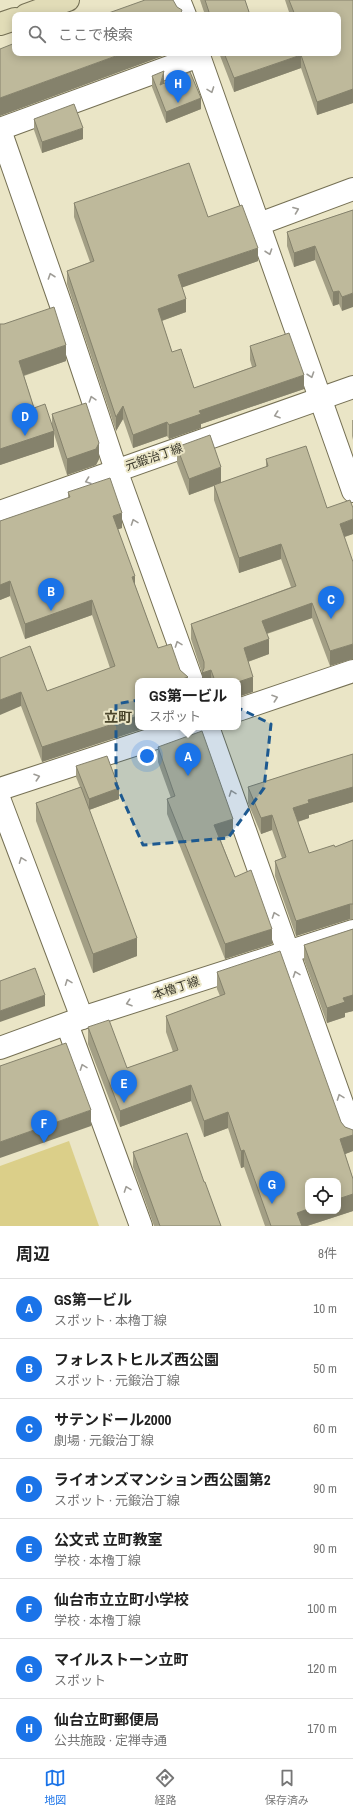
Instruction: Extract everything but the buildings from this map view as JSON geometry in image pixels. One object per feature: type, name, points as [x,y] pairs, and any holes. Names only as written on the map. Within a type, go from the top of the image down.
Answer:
[{"type":"street","points":[[34,12],[68,0]]},
{"type":"street","points":[[179,0],[184,12]]},
{"type":"street","points":[[0,24],[12,20]]},
{"type":"street","points":[[191,678],[116,470],[1,132],[196,56]]},
{"type":"street","points":[[199,56],[353,491]]},
{"type":"street","points":[[259,224],[353,189]]},
{"type":"street","points":[[42,315],[62,308]]},
{"type":"street","name":"元鍛治丁線","points":[[0,512],[116,470],[320,400],[353,387]]},
{"type":"street","points":[[241,709],[353,671]]},
{"type":"street","points":[[0,789],[180,730]]},
{"type":"street","points":[[209,730],[353,1134]]},
{"type":"street","points":[[0,801],[75,1021],[141,1226]]},
{"type":"street","name":"本櫓丁線","points":[[0,1048],[75,1021],[353,931]]},
{"type":"highlighted area","points":[[200,689],[271,724],[264,788],[228,838],[143,845],[116,784],[116,704]]},
{"type":"shaded area","points":[[69,1141],[99,1226],[0,1226],[0,1166]]},
{"type":"place","name":"仙台立町郵便局","points":[[178,103]]},
{"type":"place","name":"ライオンズマンション西公園第2","points":[[25,436]]},
{"type":"place","name":"フォレストヒルズ西公園","points":[[51,611]]},
{"type":"place","name":"サテンドール2000","points":[[331,619]]},
{"type":"place","name":"GS第一ビル","points":[[188,776]]},
{"type":"place","name":"公文式 立町教室","points":[[124,1103]]},
{"type":"place","name":"仙台市立立町小学校","points":[[44,1143]]},
{"type":"place","name":"マイルストーン立町","points":[[272,1204]]},
{"type":"district","name":"立町","points":[[118,717]]}]
